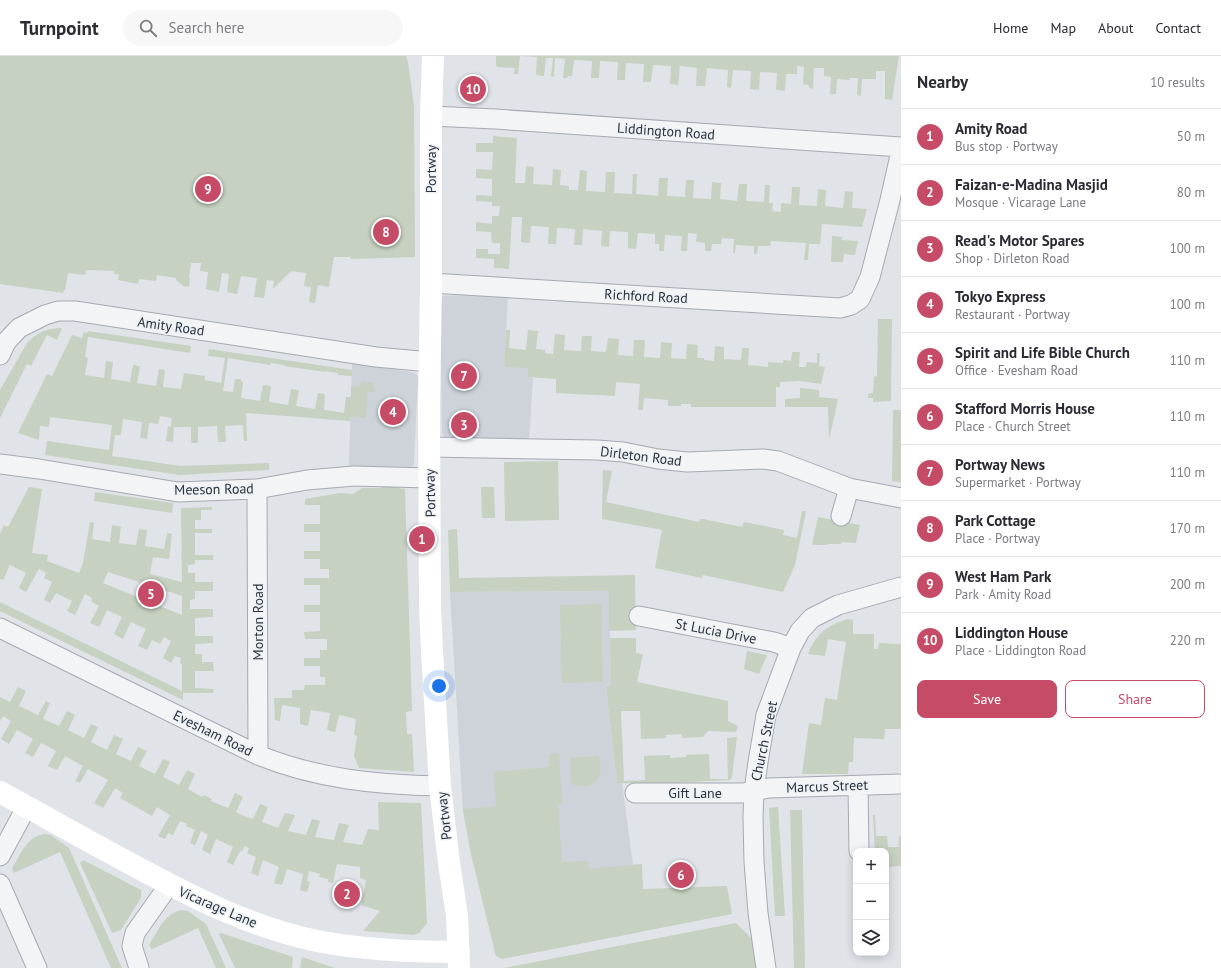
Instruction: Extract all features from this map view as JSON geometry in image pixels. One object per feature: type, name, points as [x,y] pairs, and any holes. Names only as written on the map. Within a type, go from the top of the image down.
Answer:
[{"type":"main road","name":"Portway","points":[[432,56],[429,447],[432,651],[440,786],[457,916],[459,960]]},
{"type":"main road","name":"Vicarage Lane","points":[[0,792],[193,898],[268,928],[316,941],[350,946],[407,951],[459,960]]},
{"type":"street","name":"Liddington Road","points":[[431,116],[495,119],[901,147]]},
{"type":"street","name":"Richford Road","points":[[431,283],[840,308],[851,305],[860,299],[870,277],[901,151]]},
{"type":"street","name":"Amity Road","points":[[0,355],[6,342],[19,328],[45,315],[58,311],[75,311],[376,357],[430,362]]},
{"type":"street","name":"Dirleton Road","points":[[429,447],[597,450],[623,452],[658,459],[687,462],[763,459],[778,461],[849,488],[901,498]]},
{"type":"street","name":"Meeson Road","points":[[0,464],[178,492],[257,489],[307,480],[335,477],[372,476],[429,478]]},
{"type":"street","points":[[841,516],[849,488]]},
{"type":"street","name":"Morton Road","points":[[257,489],[258,755]]},
{"type":"street","name":"Church Street","points":[[766,968],[756,892],[754,862],[754,791],[766,715],[791,648],[800,631],[812,618],[838,605],[901,587]]},
{"type":"street","name":"St Lucia Drive","points":[[640,616],[774,642],[791,648]]},
{"type":"street","name":"Evesham Road","points":[[0,628],[258,755],[299,769],[330,777],[404,786],[440,786]]},
{"type":"street","name":"Marcus Street","points":[[754,791],[769,788],[901,784]]},
{"type":"street","points":[[858,786],[859,848]]},
{"type":"street","name":"Gift Lane","points":[[635,793],[743,793],[754,791]]},
{"type":"street","points":[[0,856],[27,806]]},
{"type":"street","points":[[0,884],[37,968]]},
{"type":"street","points":[[139,968],[132,946],[135,933],[169,885]]},
{"type":"shaded area","points":[[508,294],[504,366],[528,368],[529,377],[533,378],[529,440],[448,438],[444,437],[442,433],[440,300],[442,296]]},
{"type":"shaded area","points":[[352,363],[406,371],[417,375],[414,464],[411,467],[349,466]]},
{"type":"shaded area","points":[[609,591],[611,687],[606,687],[617,783],[622,783],[640,932],[502,959],[496,956],[471,854],[463,812],[450,592]]},
{"type":"green space","points":[[0,56],[406,56],[414,106],[415,257],[351,259],[350,257],[334,257],[329,287],[318,285],[315,303],[309,302],[311,287],[304,286],[306,273],[291,271],[273,289],[274,281],[267,280],[264,298],[254,297],[257,278],[241,276],[237,294],[227,292],[229,274],[222,273],[219,292],[206,289],[208,272],[200,271],[201,263],[191,263],[189,287],[183,286],[176,280],[176,278],[157,275],[156,281],[139,279],[138,284],[118,280],[119,274],[114,274],[114,271],[87,270],[85,275],[68,273],[65,290],[63,293],[0,284]]},
{"type":"green space","points":[[496,56],[520,56],[518,74],[514,74],[515,68],[497,67]]},
{"type":"green space","points":[[521,56],[899,56],[892,100],[885,99],[885,71],[876,71],[876,79],[862,79],[861,96],[857,95],[858,78],[850,78],[849,80],[837,79],[836,94],[830,94],[831,77],[824,76],[824,68],[814,68],[813,89],[809,88],[809,85],[803,84],[804,67],[797,66],[797,74],[786,74],[785,91],[776,90],[777,73],[760,72],[759,90],[750,89],[751,71],[733,70],[731,88],[727,87],[728,70],[707,68],[705,86],[696,86],[697,68],[680,66],[678,85],[670,84],[671,66],[653,65],[651,82],[643,82],[644,64],[626,63],[625,80],[617,80],[618,62],[600,61],[599,78],[591,78],[592,61],[574,60],[572,76],[563,78],[565,59],[555,58],[554,77],[551,76],[553,58],[546,58],[544,76],[536,75],[537,57]]},
{"type":"green space","points":[[493,136],[517,138],[515,183],[525,183],[526,166],[534,167],[533,184],[552,185],[553,169],[561,170],[560,185],[569,186],[569,190],[578,190],[580,170],[587,171],[586,191],[605,192],[606,172],[615,172],[614,193],[632,194],[633,174],[637,174],[636,194],[658,196],[659,178],[668,178],[667,196],[685,197],[686,180],[694,180],[693,198],[711,199],[712,182],[721,183],[720,199],[737,201],[739,184],[747,184],[746,201],[764,202],[765,185],[770,185],[769,203],[773,203],[772,211],[781,212],[781,203],[791,204],[792,187],[800,187],[799,205],[817,206],[818,189],[826,190],[825,206],[843,208],[845,191],[853,192],[852,208],[867,209],[862,227],[822,224],[820,244],[809,244],[808,260],[804,260],[806,243],[771,241],[770,246],[758,246],[757,254],[754,254],[754,246],[736,245],[735,253],[733,253],[734,239],[722,238],[721,244],[712,244],[711,251],[705,251],[705,243],[696,242],[697,234],[688,233],[687,251],[681,251],[682,236],[665,235],[664,251],[659,251],[659,244],[655,244],[655,234],[638,233],[636,249],[628,248],[628,232],[610,231],[609,247],[601,246],[602,231],[583,229],[582,245],[574,245],[575,229],[557,228],[556,244],[548,244],[549,227],[531,226],[530,243],[521,242],[522,217],[512,217],[509,269],[494,268],[494,259],[476,258],[476,249],[488,249],[488,254],[500,254],[500,243],[492,243],[491,232],[476,231],[476,222],[492,224],[492,216],[499,216],[500,206],[492,206],[492,202],[476,201],[476,195],[492,196],[492,179],[476,178],[476,169],[492,170],[493,152],[476,152],[476,143],[493,143]]},
{"type":"green space","points":[[832,236],[842,237],[842,240],[858,241],[855,255],[844,254],[843,262],[831,262]]},
{"type":"green space","points":[[878,319],[892,319],[891,401],[873,402],[873,398],[868,398],[868,394],[873,393],[874,377],[877,376]]},
{"type":"green space","points":[[62,328],[57,340],[47,335],[31,366],[27,364],[0,418],[0,390],[27,343],[34,336],[43,332]]},
{"type":"green space","points":[[506,330],[510,330],[509,348],[526,350],[528,330],[538,331],[536,349],[545,350],[545,353],[553,354],[555,334],[565,335],[564,350],[581,351],[582,336],[592,336],[591,351],[606,352],[608,338],[619,339],[618,355],[633,356],[634,340],[645,340],[644,357],[660,358],[661,342],[672,343],[671,358],[686,359],[687,344],[698,345],[697,358],[704,358],[704,360],[714,361],[715,346],[724,347],[724,359],[741,360],[742,348],[749,348],[748,365],[768,367],[768,362],[783,363],[783,360],[791,361],[792,352],[800,352],[799,367],[806,367],[807,362],[817,363],[817,353],[820,353],[819,366],[825,367],[821,384],[800,381],[780,382],[780,387],[776,387],[776,407],[691,407],[691,404],[668,406],[668,400],[644,398],[643,410],[638,410],[640,384],[616,382],[615,396],[556,393],[556,379],[528,377],[528,368],[504,367]]},
{"type":"green space","points":[[88,331],[191,346],[190,353],[88,337],[85,357],[88,358],[85,375],[104,378],[106,361],[113,362],[111,379],[130,382],[133,365],[140,366],[137,383],[156,386],[159,369],[165,370],[163,387],[181,389],[184,373],[205,376],[205,380],[221,383],[225,358],[208,356],[209,349],[352,370],[352,376],[338,375],[338,373],[271,363],[270,365],[228,358],[223,391],[233,392],[235,379],[241,379],[243,382],[241,398],[260,401],[263,385],[271,386],[269,402],[288,405],[291,389],[299,390],[296,406],[315,409],[318,393],[325,394],[324,410],[344,413],[346,397],[351,397],[351,386],[360,387],[361,381],[374,383],[373,388],[375,388],[375,392],[367,392],[366,418],[351,417],[350,421],[246,413],[247,441],[244,441],[243,425],[225,426],[226,442],[218,442],[217,426],[198,427],[198,443],[191,443],[191,427],[174,427],[173,442],[166,441],[168,426],[171,427],[172,418],[160,416],[158,424],[149,423],[147,439],[140,438],[142,422],[123,419],[121,435],[115,435],[112,456],[181,466],[269,463],[269,470],[180,475],[45,455],[47,441],[109,450],[112,425],[50,417],[49,427],[40,426],[39,440],[18,433],[47,374],[52,376],[72,335],[82,338],[84,332],[88,333]]},
{"type":"green space","points":[[800,388],[819,390],[819,397],[838,399],[829,437],[828,407],[785,407],[785,399],[800,398]]},
{"type":"green space","points":[[893,410],[901,410],[901,482],[892,481]]},
{"type":"green space","points":[[558,461],[559,520],[505,521],[504,462]]},
{"type":"green space","points":[[603,470],[612,471],[606,502],[699,522],[700,519],[703,519],[742,527],[744,522],[784,530],[783,535],[797,538],[802,511],[806,511],[795,565],[783,592],[703,575],[702,578],[655,568],[662,530],[602,519]]},
{"type":"green space","points":[[382,485],[405,489],[412,711],[406,712],[407,734],[412,734],[414,772],[359,768],[354,756],[357,736],[354,735],[356,719],[339,715],[335,732],[327,730],[330,713],[311,710],[308,726],[300,724],[300,708],[282,705],[280,721],[275,720],[274,698],[292,698],[292,690],[304,690],[305,685],[325,685],[325,677],[320,677],[320,666],[304,666],[304,658],[320,658],[320,650],[327,650],[327,639],[305,639],[304,632],[320,631],[320,612],[304,612],[304,605],[320,605],[320,585],[304,585],[304,578],[329,578],[329,569],[320,569],[320,559],[304,559],[304,551],[320,551],[320,532],[304,532],[304,524],[320,524],[320,505],[305,505],[305,499],[340,493],[353,494],[362,488],[382,488]]},
{"type":"green space","points":[[29,487],[42,489],[32,553],[48,555],[47,561],[79,573],[83,563],[90,522],[94,523],[92,539],[110,542],[112,525],[121,527],[119,543],[136,545],[139,529],[147,530],[145,546],[164,549],[167,533],[172,534],[169,559],[153,557],[150,574],[182,582],[181,508],[212,507],[212,510],[201,510],[201,520],[195,520],[195,529],[212,529],[212,533],[195,533],[195,555],[213,555],[213,560],[195,560],[195,564],[188,565],[188,573],[195,573],[195,582],[213,582],[213,591],[195,591],[195,599],[190,600],[190,609],[213,609],[213,617],[195,618],[195,636],[213,636],[213,643],[195,644],[195,654],[202,654],[202,662],[213,662],[214,671],[195,671],[195,688],[214,689],[213,693],[183,693],[183,700],[0,611],[0,602],[182,691],[181,658],[175,656],[171,663],[163,658],[171,641],[164,637],[160,644],[152,640],[147,650],[138,646],[146,629],[131,622],[123,639],[114,634],[122,617],[107,610],[99,627],[90,623],[99,606],[91,601],[92,598],[85,594],[75,615],[67,611],[72,601],[56,593],[50,603],[44,600],[52,582],[44,578],[46,573],[39,569],[26,592],[19,588],[26,573],[10,565],[3,580],[0,579],[0,534],[4,525],[8,527]],"holes":[[[108,572],[182,596],[182,615],[103,583]]]},
{"type":"green space","points":[[481,487],[494,487],[495,518],[482,518]]},
{"type":"green space","points":[[95,492],[173,503],[172,513],[94,501]]},
{"type":"green space","points":[[818,517],[860,525],[856,543],[842,542],[841,544],[812,545]]},
{"type":"green space","points":[[457,529],[459,578],[635,575],[636,630],[609,631],[609,591],[450,592],[448,530]]},
{"type":"green space","points":[[601,604],[603,682],[562,683],[560,605]]},
{"type":"green space","points":[[848,619],[853,620],[853,634],[874,634],[874,649],[878,649],[879,643],[901,644],[901,729],[885,729],[884,739],[854,738],[853,762],[849,762],[848,774],[802,774],[809,723],[821,725],[825,698],[837,700],[846,642],[828,639],[825,656],[808,654],[811,647],[823,631],[834,624]]},
{"type":"green space","points":[[610,638],[636,638],[636,653],[643,654],[637,682],[728,701],[728,721],[738,726],[736,732],[708,731],[703,737],[682,738],[681,734],[666,735],[666,738],[641,739],[640,711],[621,711],[624,781],[645,780],[644,756],[670,755],[670,758],[686,757],[686,755],[709,754],[710,779],[728,779],[727,738],[737,737],[732,777],[730,780],[650,784],[617,783],[606,687],[611,686]]},
{"type":"green space","points":[[747,651],[767,655],[759,674],[744,669]]},
{"type":"green space","points":[[18,687],[26,691],[19,706],[38,715],[46,701],[50,703],[43,719],[59,726],[67,711],[75,715],[68,730],[84,738],[91,724],[98,727],[91,742],[107,750],[114,735],[123,739],[116,754],[131,761],[138,747],[147,751],[139,766],[155,774],[163,759],[170,762],[163,777],[179,785],[187,770],[195,774],[188,789],[202,797],[204,795],[212,799],[211,801],[228,808],[235,793],[243,797],[236,812],[253,819],[260,804],[268,807],[262,822],[278,828],[285,813],[295,815],[288,831],[306,835],[312,819],[320,821],[315,837],[334,840],[339,823],[349,825],[343,842],[362,845],[368,829],[379,830],[378,802],[421,803],[427,923],[419,933],[414,935],[363,931],[380,911],[361,905],[366,880],[360,878],[360,867],[337,864],[333,883],[328,882],[328,879],[319,877],[320,874],[309,871],[307,881],[310,882],[307,892],[300,890],[303,874],[287,869],[282,885],[274,883],[279,867],[263,860],[258,876],[251,873],[256,857],[247,853],[249,848],[245,846],[242,851],[240,851],[233,865],[227,862],[233,847],[216,839],[210,854],[202,850],[208,835],[201,831],[195,845],[190,843],[195,830],[186,826],[187,824],[180,821],[173,835],[168,833],[165,839],[158,836],[170,815],[157,807],[152,816],[120,798],[123,793],[115,788],[103,808],[94,803],[108,780],[88,769],[80,783],[75,781],[83,766],[65,756],[57,770],[48,766],[56,751],[41,743],[33,757],[25,753],[33,739],[17,730],[9,744],[1,739],[11,721],[3,716],[0,721],[0,697],[10,702]]},
{"type":"green space","points":[[559,753],[562,804],[558,805],[562,862],[588,861],[589,869],[642,864],[643,889],[727,886],[732,914],[502,959],[496,956],[471,854],[463,809],[496,806],[494,772],[549,767],[549,754]]},
{"type":"green space","points":[[599,756],[600,774],[597,780],[588,786],[572,784],[570,758]]},
{"type":"green space","points":[[778,807],[785,916],[775,916],[769,808]]},
{"type":"green space","points":[[790,810],[802,810],[805,968],[794,968]]},
{"type":"green space","points":[[873,815],[875,815],[876,836],[887,836],[888,847],[899,847],[899,836],[901,836],[901,866],[889,867],[889,848],[875,848]]},
{"type":"green space","points":[[45,834],[51,835],[69,848],[122,968],[111,968],[60,852],[14,873],[12,869],[21,852],[33,838]]},
{"type":"green space","points":[[83,860],[141,890],[141,898],[121,930],[112,933],[80,863]]},
{"type":"green space","points":[[183,910],[188,911],[206,924],[226,968],[216,968],[198,928],[152,949],[149,945],[167,918],[171,914]]},
{"type":"green space","points":[[736,923],[752,939],[756,968],[504,968]]},
{"type":"green space","points":[[221,933],[293,957],[292,968],[235,968],[219,934]]},
{"type":"green space","points":[[302,957],[335,968],[300,968]]},
{"type":"place","name":"Liddington House","points":[[473,89]]},
{"type":"place","name":"West Ham Park","points":[[208,189]]},
{"type":"place","name":"Park Cottage","points":[[386,232]]},
{"type":"place","name":"Portway News","points":[[464,376]]},
{"type":"place","name":"Tokyo Express","points":[[393,412]]},
{"type":"place","name":"Read's Motor Spares","points":[[464,425]]},
{"type":"place","name":"Amity Road","points":[[422,539]]},
{"type":"place","name":"Spirit and Life Bible Church","points":[[151,594]]},
{"type":"place","name":"Stafford Morris House","points":[[681,875]]},
{"type":"place","name":"Faizan-e-Madina Masjid","points":[[347,894]]}]
